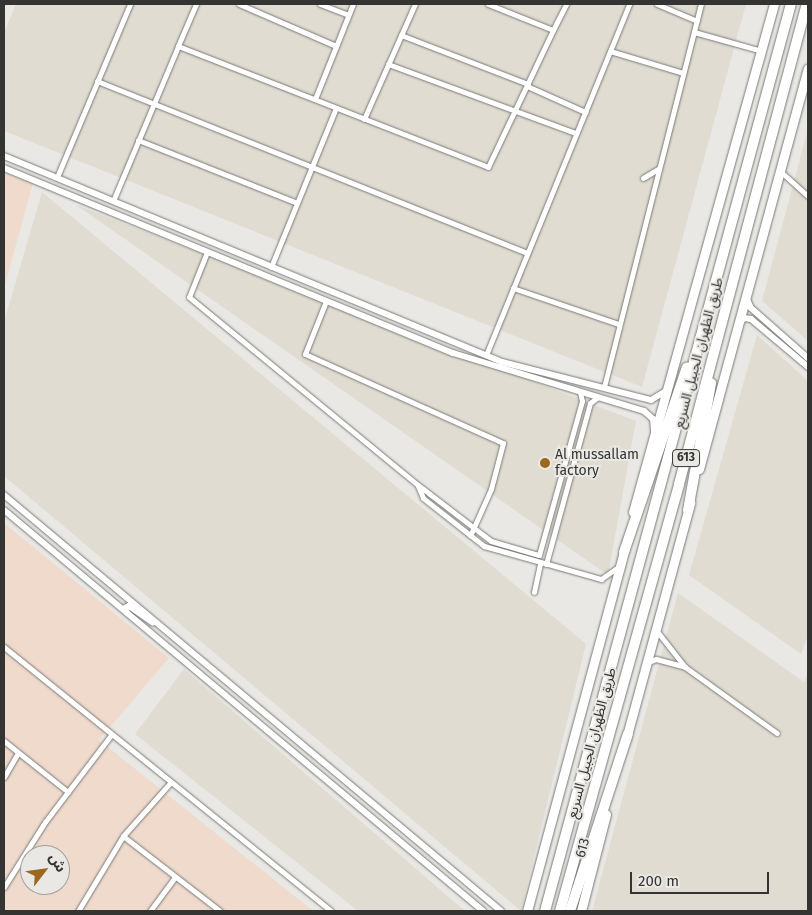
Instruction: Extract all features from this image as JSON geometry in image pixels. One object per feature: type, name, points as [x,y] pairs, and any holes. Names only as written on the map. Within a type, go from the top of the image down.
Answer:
[{"type":"highway","name":"طريق الظهران الجبيل السريع","points":[[545,911],[791,4]]},
{"type":"highway","name":"طريق الظهران الجبيل السريع","points":[[560,911],[807,4]]},
{"type":"highway","points":[[782,96],[808,22]]},
{"type":"highway","points":[[624,552],[724,252]]},
{"type":"highway","points":[[688,510],[727,299]]},
{"type":"highway","points":[[570,911],[628,734]]},
{"type":"main road","points":[[527,911],[653,438],[774,4]]},
{"type":"main road","name":"613","points":[[581,911],[628,734],[642,670],[688,510],[808,69]]},
{"type":"street","points":[[58,177],[130,4]]},
{"type":"street","points":[[113,201],[196,4]]},
{"type":"street","points":[[239,4],[336,46]]},
{"type":"street","points":[[320,4],[348,15]]},
{"type":"street","points":[[315,100],[353,4]]},
{"type":"street","points":[[364,119],[416,4]]},
{"type":"street","points":[[488,4],[553,30]]},
{"type":"street","points":[[178,46],[488,167],[566,4]]},
{"type":"street","points":[[486,355],[629,4]]},
{"type":"street","points":[[657,4],[697,20]]},
{"type":"street","points":[[604,387],[618,324],[701,4]]},
{"type":"street","points":[[694,32],[762,51]]},
{"type":"street","points":[[401,35],[527,85],[585,112]]},
{"type":"street","points":[[610,51],[683,73]]},
{"type":"street","points":[[388,64],[514,113],[576,133]]},
{"type":"street","points":[[97,81],[528,253]]},
{"type":"street","points":[[271,267],[336,108]]},
{"type":"street","points":[[138,140],[297,203]]},
{"type":"street","points":[[4,156],[486,355],[651,400],[661,397],[669,386]]},
{"type":"street","points":[[4,168],[453,353],[649,414],[654,425],[653,438]]},
{"type":"street","points":[[643,178],[658,169]]},
{"type":"street","points":[[780,171],[808,196]]},
{"type":"street","points":[[207,252],[189,297],[472,527],[490,540],[539,555]]},
{"type":"street","points":[[513,288],[618,324]]},
{"type":"street","points":[[746,294],[751,308],[808,358]]},
{"type":"street","points":[[326,301],[305,354],[503,442],[491,489],[472,527],[470,536]]},
{"type":"street","points":[[738,324],[744,318],[751,319],[808,367]]},
{"type":"street","points":[[541,563],[539,555],[582,401],[580,392]]},
{"type":"street","points":[[534,592],[541,563],[577,452],[590,403],[598,397]]},
{"type":"street","points":[[572,439],[577,452]]},
{"type":"street","points":[[418,485],[423,498],[484,546],[601,579],[619,566]]},
{"type":"street","points":[[4,496],[500,911]]},
{"type":"street","points":[[4,510],[483,911]]},
{"type":"street","points":[[128,614],[125,608],[129,606],[146,620],[159,625]]},
{"type":"street","points":[[656,622],[659,638],[684,666],[777,733]]},
{"type":"street","points":[[4,647],[170,783],[331,911]]},
{"type":"street","points":[[642,670],[649,661],[656,659],[684,666]]},
{"type":"street","points":[[204,677],[234,698],[239,695],[237,690]]},
{"type":"street","points":[[4,887],[68,792],[111,735]]},
{"type":"street","points":[[4,741],[68,792]]},
{"type":"street","points":[[4,777],[18,753]]},
{"type":"street","points":[[78,911],[123,836],[170,783]]},
{"type":"street","points":[[123,836],[220,911]]},
{"type":"street","points":[[150,911],[175,877]]},
{"type":"shaded area","points":[[16,4],[746,4],[642,387],[4,131],[4,33]]},
{"type":"shaded area","points":[[808,129],[808,341],[762,301]]},
{"type":"shaded area","points":[[4,173],[33,183],[4,288]]},
{"type":"shaded area","points":[[42,192],[586,644],[521,911],[4,476],[4,322]]},
{"type":"shaded area","points":[[76,205],[636,421],[608,575]]},
{"type":"shaded area","points":[[757,335],[808,381],[808,635],[801,654],[689,575]]},
{"type":"shaded area","points":[[4,523],[169,658],[99,740],[313,911],[4,911]]},
{"type":"shaded area","points":[[678,593],[804,682],[808,673],[808,911],[592,911]]},
{"type":"shaded area","points":[[184,669],[465,911],[358,911],[135,734]]},
{"type":"place","name":"Al mussallam factory","points":[[545,463]]}]
